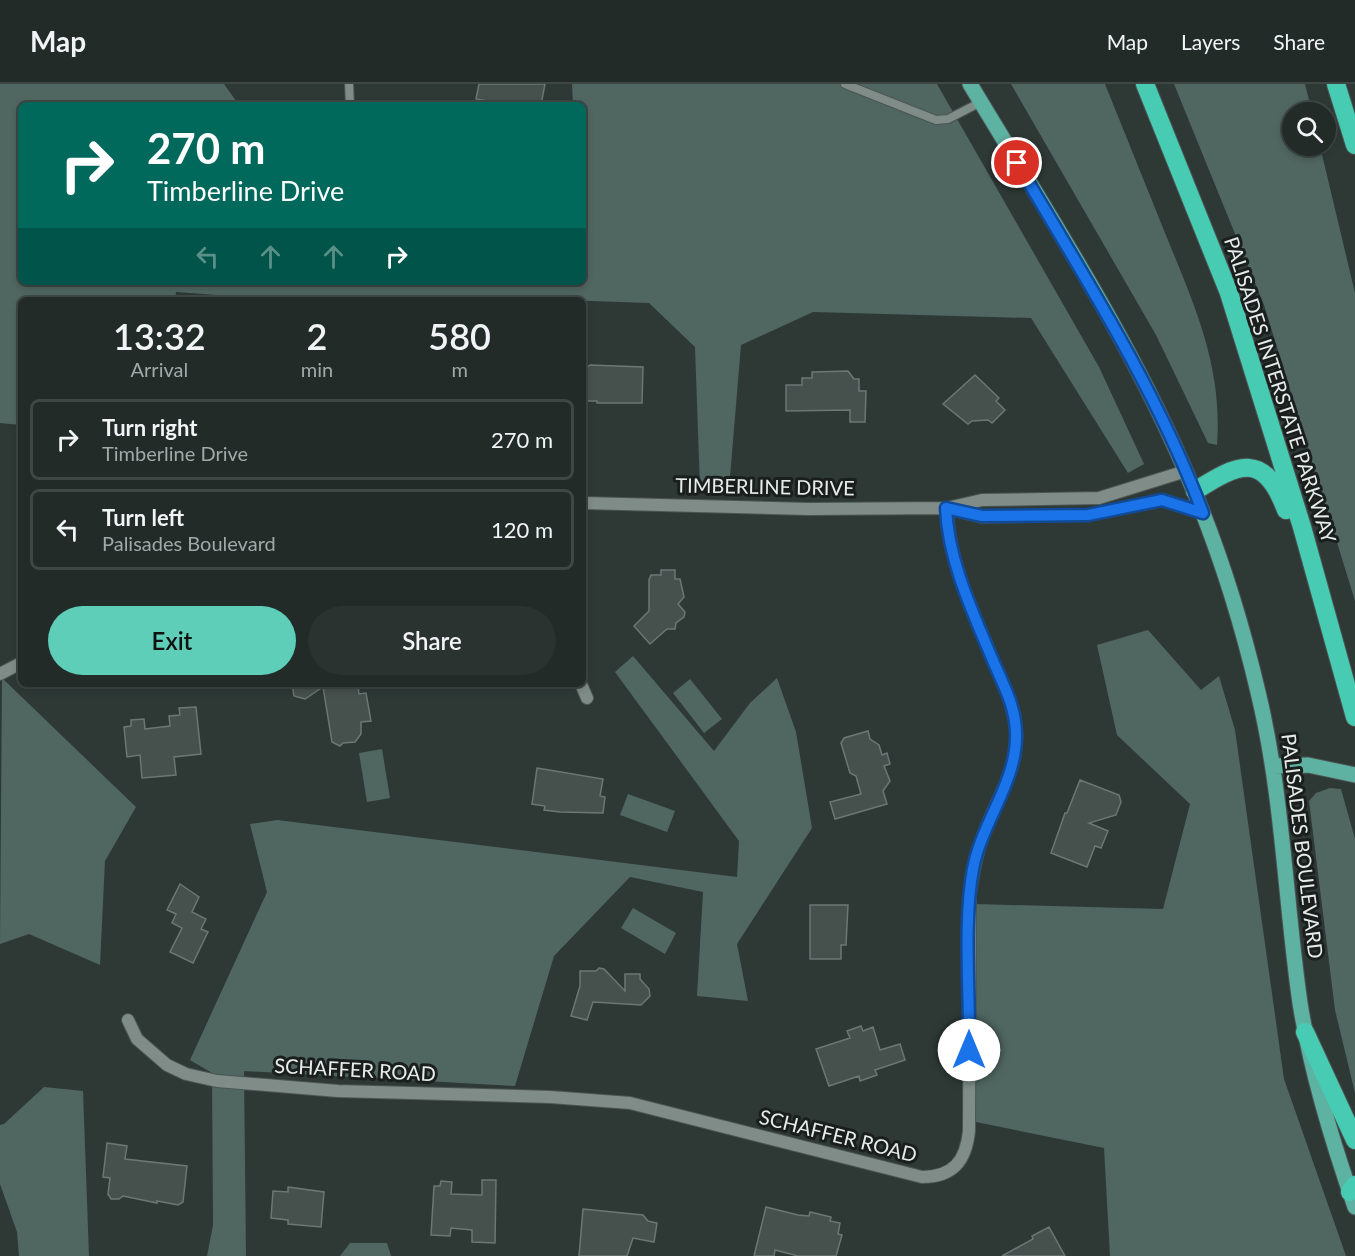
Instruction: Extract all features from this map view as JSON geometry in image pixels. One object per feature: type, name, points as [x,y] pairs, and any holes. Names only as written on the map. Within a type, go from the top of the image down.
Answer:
[{"type":"highway","name":"PALISADES INTERSTATE PARKWAY","points":[[1145,84],[1229,293],[1331,627],[1355,717]]},
{"type":"highway","points":[[1336,84],[1355,145]]},
{"type":"highway","points":[[1195,492],[1237,467],[1254,468],[1269,477],[1280,494],[1331,627]]},
{"type":"highway","points":[[1305,1032],[1355,1140]]},
{"type":"main road","name":"PALISADES BOULEVARD","points":[[970,84],[1106,314],[1149,393],[1203,513],[1245,642],[1273,766],[1305,1032],[1322,1103],[1353,1195]]},
{"type":"main road","points":[[1273,766],[1308,765],[1355,775]]},
{"type":"street","name":"TIMBERLINE DRIVE","points":[[586,503],[808,509],[946,508],[982,500],[1099,498],[1185,471]]},
{"type":"street","points":[[1000,500],[1001,516]]},
{"type":"street","name":"TIMBERLINE DRIVE","points":[[946,508],[982,516],[1088,515],[1162,500],[1203,513]]},
{"type":"street","name":"SCHAFFER ROAD","points":[[128,1020],[137,1040],[167,1065],[186,1074],[217,1081],[338,1091],[550,1097],[630,1103],[922,1177],[943,1175],[962,1157],[968,1137],[970,895],[973,868],[987,825],[1011,772],[1016,731],[1014,710],[952,554],[946,508]]},
{"type":"street","points":[[0,674],[18,665]]},
{"type":"street","points":[[582,687],[587,698]]},
{"type":"lane","points":[[349,84],[350,102]]},
{"type":"lane","points":[[845,84],[936,120],[948,119],[981,102]]},
{"type":"green space","points":[[0,84],[224,84],[237,102],[18,102],[18,285],[586,285],[586,102],[573,102],[572,84],[937,84],[1099,367],[1144,464],[1128,473],[1031,318],[813,312],[741,345],[729,489],[700,488],[695,347],[649,303],[586,301],[586,297],[243,297],[176,292],[175,297],[18,297],[18,425],[0,423]]},
{"type":"green space","points":[[1011,84],[1105,84],[1196,310],[1211,362],[1218,416],[1217,445],[1208,443],[1156,335]]},
{"type":"green space","points":[[1174,84],[1305,84],[1310,102],[1282,102],[1282,156],[1322,156],[1355,293],[1355,601],[1264,305]]},
{"type":"green space","points":[[1148,630],[1201,690],[1219,676],[1235,730],[1284,1079],[1346,1256],[1110,1256],[1104,1148],[976,1122],[975,904],[1163,909],[1190,804],[1117,735],[1097,645]]},
{"type":"green space","points":[[633,656],[714,751],[750,703],[777,678],[796,732],[812,828],[737,944],[748,1001],[697,996],[703,892],[630,877],[554,956],[515,1086],[244,1071],[246,1256],[207,1256],[213,1225],[212,1073],[190,1060],[267,892],[250,824],[277,820],[737,877],[739,841],[615,672]]},
{"type":"green space","points":[[2,678],[136,807],[105,861],[100,965],[29,934],[0,944]]},
{"type":"green space","points":[[690,679],[722,719],[704,733],[673,693]]},
{"type":"green space","points":[[382,749],[390,798],[367,802],[359,753]]},
{"type":"green space","points":[[1330,788],[1341,789],[1355,839],[1355,1093],[1335,1010],[1309,801],[1316,793]]},
{"type":"green space","points":[[628,794],[675,811],[667,832],[620,815]]},
{"type":"green space","points":[[633,908],[676,933],[665,954],[621,928]]},
{"type":"green space","points":[[44,1087],[83,1091],[89,1256],[19,1256],[17,1232],[0,1184],[0,1125],[4,1124]]},
{"type":"green space","points":[[350,1243],[387,1243],[391,1256],[340,1256]]},
{"type":"building","points":[[479,84],[545,84],[542,102],[494,102],[476,99]]},
{"type":"building","points":[[590,365],[643,367],[642,403],[586,401],[586,368]]},
{"type":"building","points":[[848,371],[854,379],[859,379],[859,391],[866,391],[865,422],[850,422],[850,410],[786,411],[786,385],[802,385],[802,378],[812,378],[812,372]]},
{"type":"building","points":[[975,375],[999,398],[996,401],[1005,410],[992,423],[988,420],[972,421],[968,424],[943,404]]},
{"type":"building","points":[[661,570],[675,570],[675,579],[680,579],[684,597],[678,604],[685,612],[684,617],[676,623],[675,629],[667,629],[650,644],[634,626],[649,611],[649,580],[651,575],[661,575]]},
{"type":"building","points":[[292,687],[323,687],[305,699],[294,696]]},
{"type":"building","points":[[323,687],[358,687],[359,694],[366,693],[371,721],[361,722],[361,734],[355,742],[343,743],[340,746],[332,742]]},
{"type":"building","points":[[196,707],[201,754],[174,757],[176,775],[142,778],[140,755],[127,757],[124,727],[131,726],[131,720],[144,719],[145,729],[170,726],[169,716],[180,715],[179,708]]},
{"type":"building","points":[[868,731],[870,739],[879,745],[882,755],[887,753],[890,764],[884,766],[890,781],[883,791],[887,804],[835,819],[830,802],[861,794],[856,776],[850,773],[841,743],[844,738]]},
{"type":"building","points":[[537,768],[603,779],[600,796],[605,797],[603,813],[544,810],[545,806],[532,804]]},
{"type":"building","points":[[1080,780],[1119,795],[1121,802],[1116,815],[1089,823],[1108,831],[1101,848],[1095,846],[1087,867],[1051,853]]},
{"type":"building","points":[[180,884],[199,897],[192,912],[206,919],[201,929],[208,932],[193,963],[170,952],[182,928],[172,923],[176,914],[167,910]]},
{"type":"building","points":[[810,905],[848,905],[846,945],[841,945],[841,959],[810,959]]},
{"type":"building","points":[[599,968],[604,969],[625,991],[625,974],[640,974],[640,979],[649,989],[650,996],[641,1005],[593,1002],[587,1020],[571,1016],[580,986],[580,971],[596,971]]},
{"type":"building","points":[[861,1026],[863,1031],[873,1027],[880,1050],[900,1044],[905,1060],[875,1070],[877,1075],[860,1081],[859,1076],[829,1086],[816,1049],[850,1038],[847,1031]]},
{"type":"building","points":[[107,1143],[127,1146],[125,1159],[187,1166],[183,1202],[178,1205],[157,1201],[157,1203],[123,1196],[119,1199],[111,1199],[108,1194],[110,1178],[103,1177]]},
{"type":"building","points":[[482,1180],[496,1180],[495,1243],[472,1242],[472,1230],[451,1228],[450,1236],[431,1235],[434,1186],[440,1186],[441,1181],[452,1182],[451,1194],[482,1195]]},
{"type":"building","points":[[288,1187],[324,1192],[321,1227],[288,1224],[288,1220],[271,1218],[273,1191],[288,1192]]},
{"type":"building","points":[[766,1207],[798,1215],[809,1216],[810,1212],[831,1217],[830,1221],[840,1223],[838,1234],[842,1235],[836,1256],[798,1256],[775,1250],[774,1256],[754,1256]]},
{"type":"building","points":[[583,1209],[643,1215],[648,1221],[657,1223],[654,1242],[633,1238],[627,1256],[579,1256]]},
{"type":"building","points":[[1049,1227],[1065,1256],[1002,1256],[1033,1239],[1032,1236]]},
{"type":"route","points":[[969,1050],[970,895],[973,868],[987,825],[1011,772],[1016,753],[1016,731],[1014,710],[952,554],[946,508],[982,516],[1088,515],[1115,512],[1162,500],[1203,513],[1172,440],[1137,370],[1017,163]]}]
